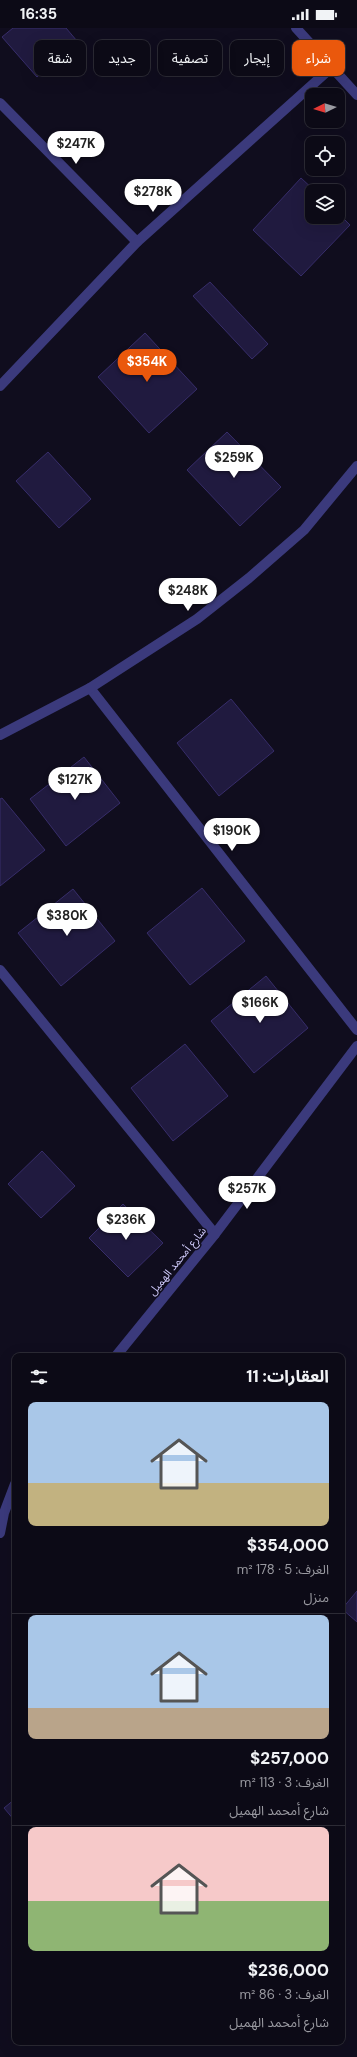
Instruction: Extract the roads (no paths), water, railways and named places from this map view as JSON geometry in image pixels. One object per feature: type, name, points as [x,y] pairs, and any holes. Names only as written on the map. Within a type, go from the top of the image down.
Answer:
[{"type":"street","points":[[296,28],[306,40]]},
{"type":"street","points":[[0,386],[137,242],[322,76]]},
{"type":"street","points":[[339,76],[357,95]]},
{"type":"street","points":[[0,103],[137,242]]},
{"type":"street","points":[[0,735],[90,688],[197,619],[249,578],[304,530],[357,466]]},
{"type":"street","points":[[90,688],[357,1030]]},
{"type":"street","points":[[0,970],[215,1234]]},
{"type":"street","name":"شارع أمحمد الهميل","points":[[118,1353],[215,1234],[357,1046]]},
{"type":"street","points":[[0,1533],[6,1507],[12,1492]]}]
